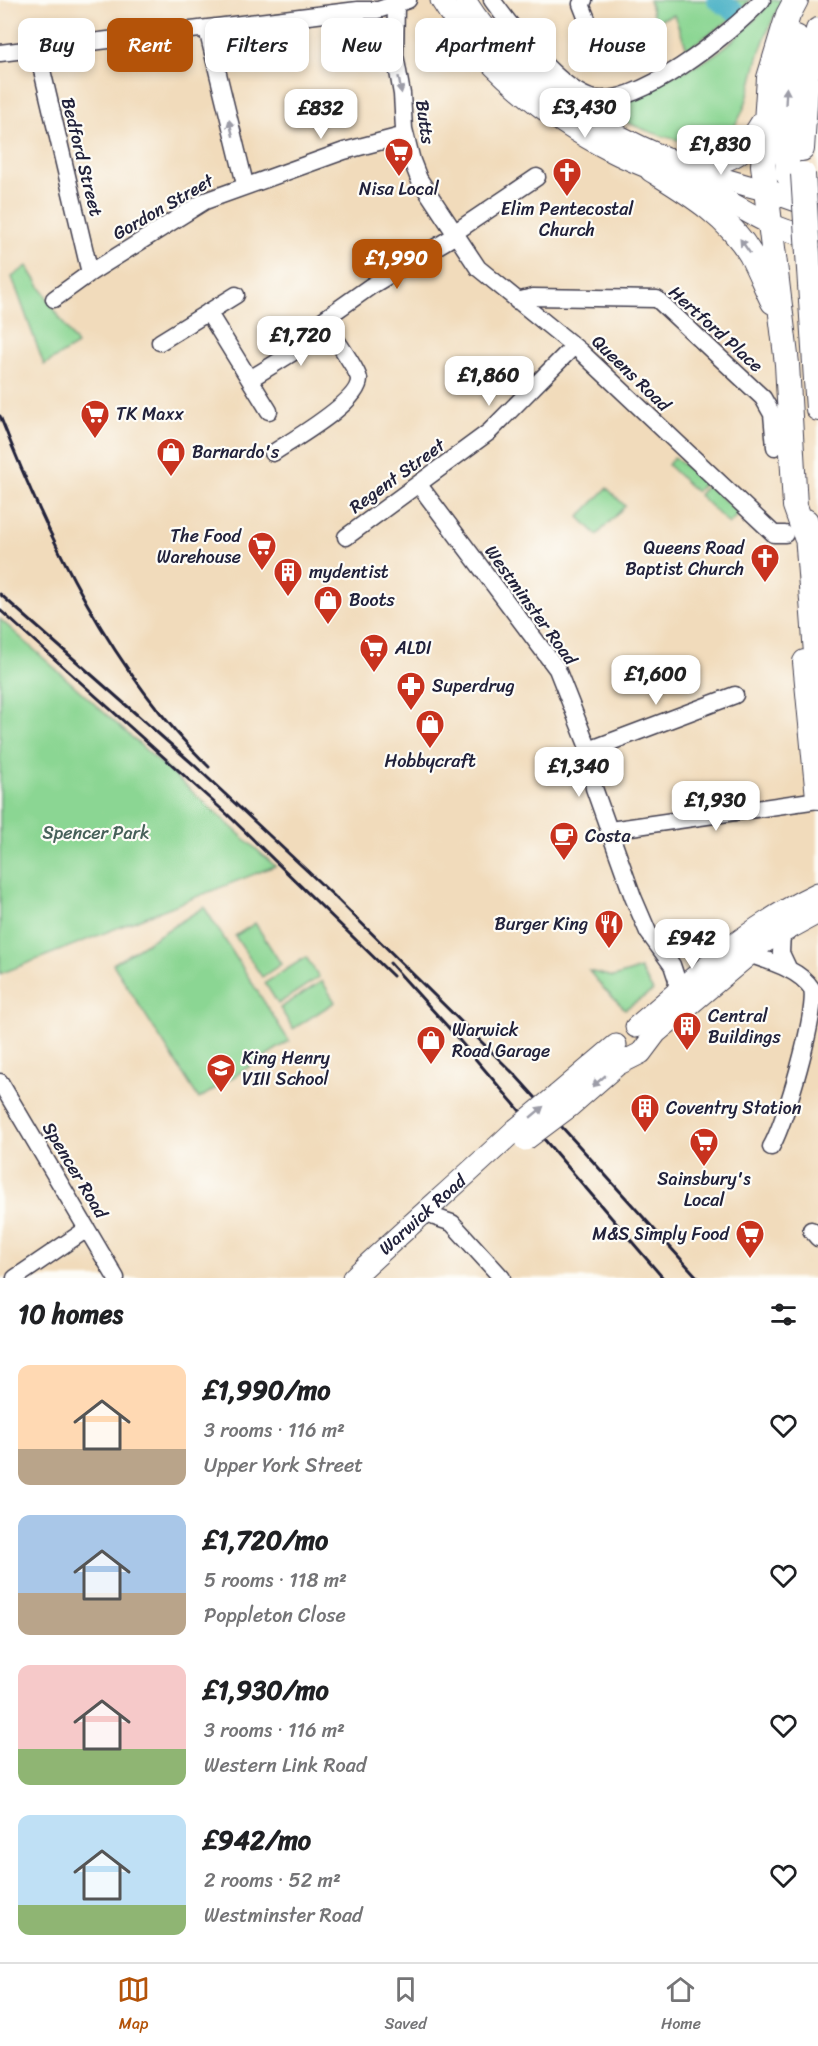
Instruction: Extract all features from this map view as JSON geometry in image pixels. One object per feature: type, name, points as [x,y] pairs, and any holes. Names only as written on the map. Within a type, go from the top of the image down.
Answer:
[{"type":"highway","points":[[796,0],[788,15],[769,78],[764,121],[763,165],[818,207]]},
{"type":"highway","points":[[809,0],[812,51],[801,134],[770,226],[789,386],[795,506],[818,680]]},
{"type":"highway","points":[[695,167],[723,161],[737,155],[754,139],[764,121]]},
{"type":"highway","points":[[652,170],[712,209],[732,229],[751,256],[782,316]]},
{"type":"highway","points":[[785,183],[808,381],[799,542],[800,612],[818,798]]},
{"type":"highway","points":[[808,381],[818,409]]},
{"type":"main road","points":[[441,0],[503,74],[540,106],[577,133],[652,170],[722,198],[770,226],[818,237]]},
{"type":"main road","points":[[465,0],[516,62],[568,106],[630,141],[695,167],[785,183]]},
{"type":"main road","points":[[631,1049],[644,1033],[636,1027],[728,947],[782,910],[818,893]]},
{"type":"main road","name":"Warwick Road","points":[[353,1278],[446,1191],[495,1152],[521,1135],[631,1049],[663,1027],[749,955],[782,931],[818,913]]},
{"type":"street","points":[[358,10],[380,0]]},
{"type":"street","points":[[492,0],[531,48],[559,76],[589,97],[604,99],[631,93],[702,53],[740,24],[762,0]]},
{"type":"street","points":[[584,0],[581,4],[586,18]]},
{"type":"street","points":[[294,18],[358,10],[370,11],[402,3]]},
{"type":"street","name":"Butts","points":[[402,3],[395,55],[405,135],[419,179],[455,234]]},
{"type":"street","points":[[95,42],[205,29]]},
{"type":"street","points":[[0,53],[18,51]]},
{"type":"street","name":"Bedford Street","points":[[42,72],[90,273]]},
{"type":"street","points":[[218,72],[245,184]]},
{"type":"street","name":"Gordon Street","points":[[54,299],[90,273],[205,201],[245,184],[364,145],[405,135]]},
{"type":"street","points":[[250,380],[305,345],[323,320],[371,286],[455,234],[537,177]]},
{"type":"street","points":[[785,183],[818,196]]},
{"type":"street","name":"Queens Road","points":[[455,234],[478,268],[574,346],[774,534],[799,542]]},
{"type":"street","points":[[160,342],[236,295]]},
{"type":"street","name":"Hertford Place","points":[[517,301],[533,297],[657,298],[763,398],[772,414],[775,447]]},
{"type":"street","points":[[208,312],[269,411]]},
{"type":"street","points":[[273,453],[348,401],[357,387],[359,376],[323,320]]},
{"type":"street","name":"Regent Street","points":[[346,537],[489,432],[574,346]]},
{"type":"street","name":"Westminster Road","points":[[419,485],[557,669],[590,750],[594,788],[633,897],[648,932],[667,958],[675,974],[676,993]]},
{"type":"street","points":[[590,750],[735,695]]},
{"type":"street","points":[[610,830],[818,798]]},
{"type":"street","points":[[782,931],[781,953],[789,970]]},
{"type":"street","points":[[728,947],[789,970],[807,982],[817,1001],[788,1114],[771,1147]]},
{"type":"street","points":[[667,958],[677,964],[704,969]]},
{"type":"street","name":"Spencer Road","points":[[0,1082],[116,1278]]},
{"type":"street","points":[[446,1191],[452,1223]]},
{"type":"street","points":[[423,1213],[452,1223],[502,1278]]},
{"type":"street","points":[[15,1278],[87,1229]]},
{"type":"green space","points":[[649,0],[750,0],[737,15],[687,49],[674,15],[654,18]]},
{"type":"green space","points":[[772,0],[782,0],[760,51],[747,100],[737,122],[720,143],[684,141],[649,132],[584,100],[662,79],[699,64],[734,40]]},
{"type":"green space","points":[[27,266],[77,345],[44,365],[12,277]]},
{"type":"green space","points":[[674,457],[705,482],[696,492],[668,465]]},
{"type":"green space","points":[[707,485],[739,513],[729,524],[699,495]]},
{"type":"green space","points":[[607,488],[625,506],[597,535],[579,517]]},
{"type":"green space","name":"Spencer Park","points":[[0,619],[275,866],[0,974]]},
{"type":"green space","points":[[204,907],[289,1041],[199,1099],[113,964]]},
{"type":"green space","points":[[255,923],[281,964],[262,977],[235,936]]},
{"type":"green space","points":[[306,957],[319,977],[278,1004],[265,983]]},
{"type":"green space","points":[[640,969],[653,991],[625,1009],[589,971],[613,977]]},
{"type":"green space","points":[[322,981],[335,1002],[293,1029],[280,1008]]},
{"type":"waterway","points":[[717,0],[735,12]]},
{"type":"railway","points":[[0,416],[40,511],[86,603],[142,689],[209,767]]},
{"type":"railway","points":[[0,594],[194,765],[333,895],[516,1076],[698,1278]]},
{"type":"railway","points":[[0,610],[228,815],[393,976]]},
{"type":"railway","points":[[390,963],[448,1027],[663,1278]]},
{"type":"place","name":"Nisa Local","points":[[399,178]]},
{"type":"place","name":"Elim Pentecostal Church","points":[[567,198]]},
{"type":"place","name":"TK Maxx","points":[[95,440]]},
{"type":"place","name":"Barnardo's","points":[[171,478]]},
{"type":"place","name":"The Food Warehouse","points":[[262,572]]},
{"type":"place","name":"Queens Road Baptist Church","points":[[765,584]]},
{"type":"place","name":"mydentist","points":[[288,598]]},
{"type":"place","name":"Boots","points":[[328,626]]},
{"type":"place","name":"ALDI","points":[[374,674]]},
{"type":"place","name":"Superdrug","points":[[411,712]]},
{"type":"place","name":"Hobbycraft","points":[[430,750]]},
{"type":"place","name":"Costa","points":[[564,862]]},
{"type":"place","name":"Burger King","points":[[609,950]]},
{"type":"place","name":"Central Buildings","points":[[687,1052]]},
{"type":"place","name":"Warwick Road Garage","points":[[431,1066]]},
{"type":"place","name":"King Henry VIII School","points":[[221,1094]]},
{"type":"place","name":"Coventry Station","points":[[645,1134]]},
{"type":"place","name":"Sainsbury's Local","points":[[704,1168]]},
{"type":"place","name":"M&S Simply Food","points":[[750,1260]]}]
